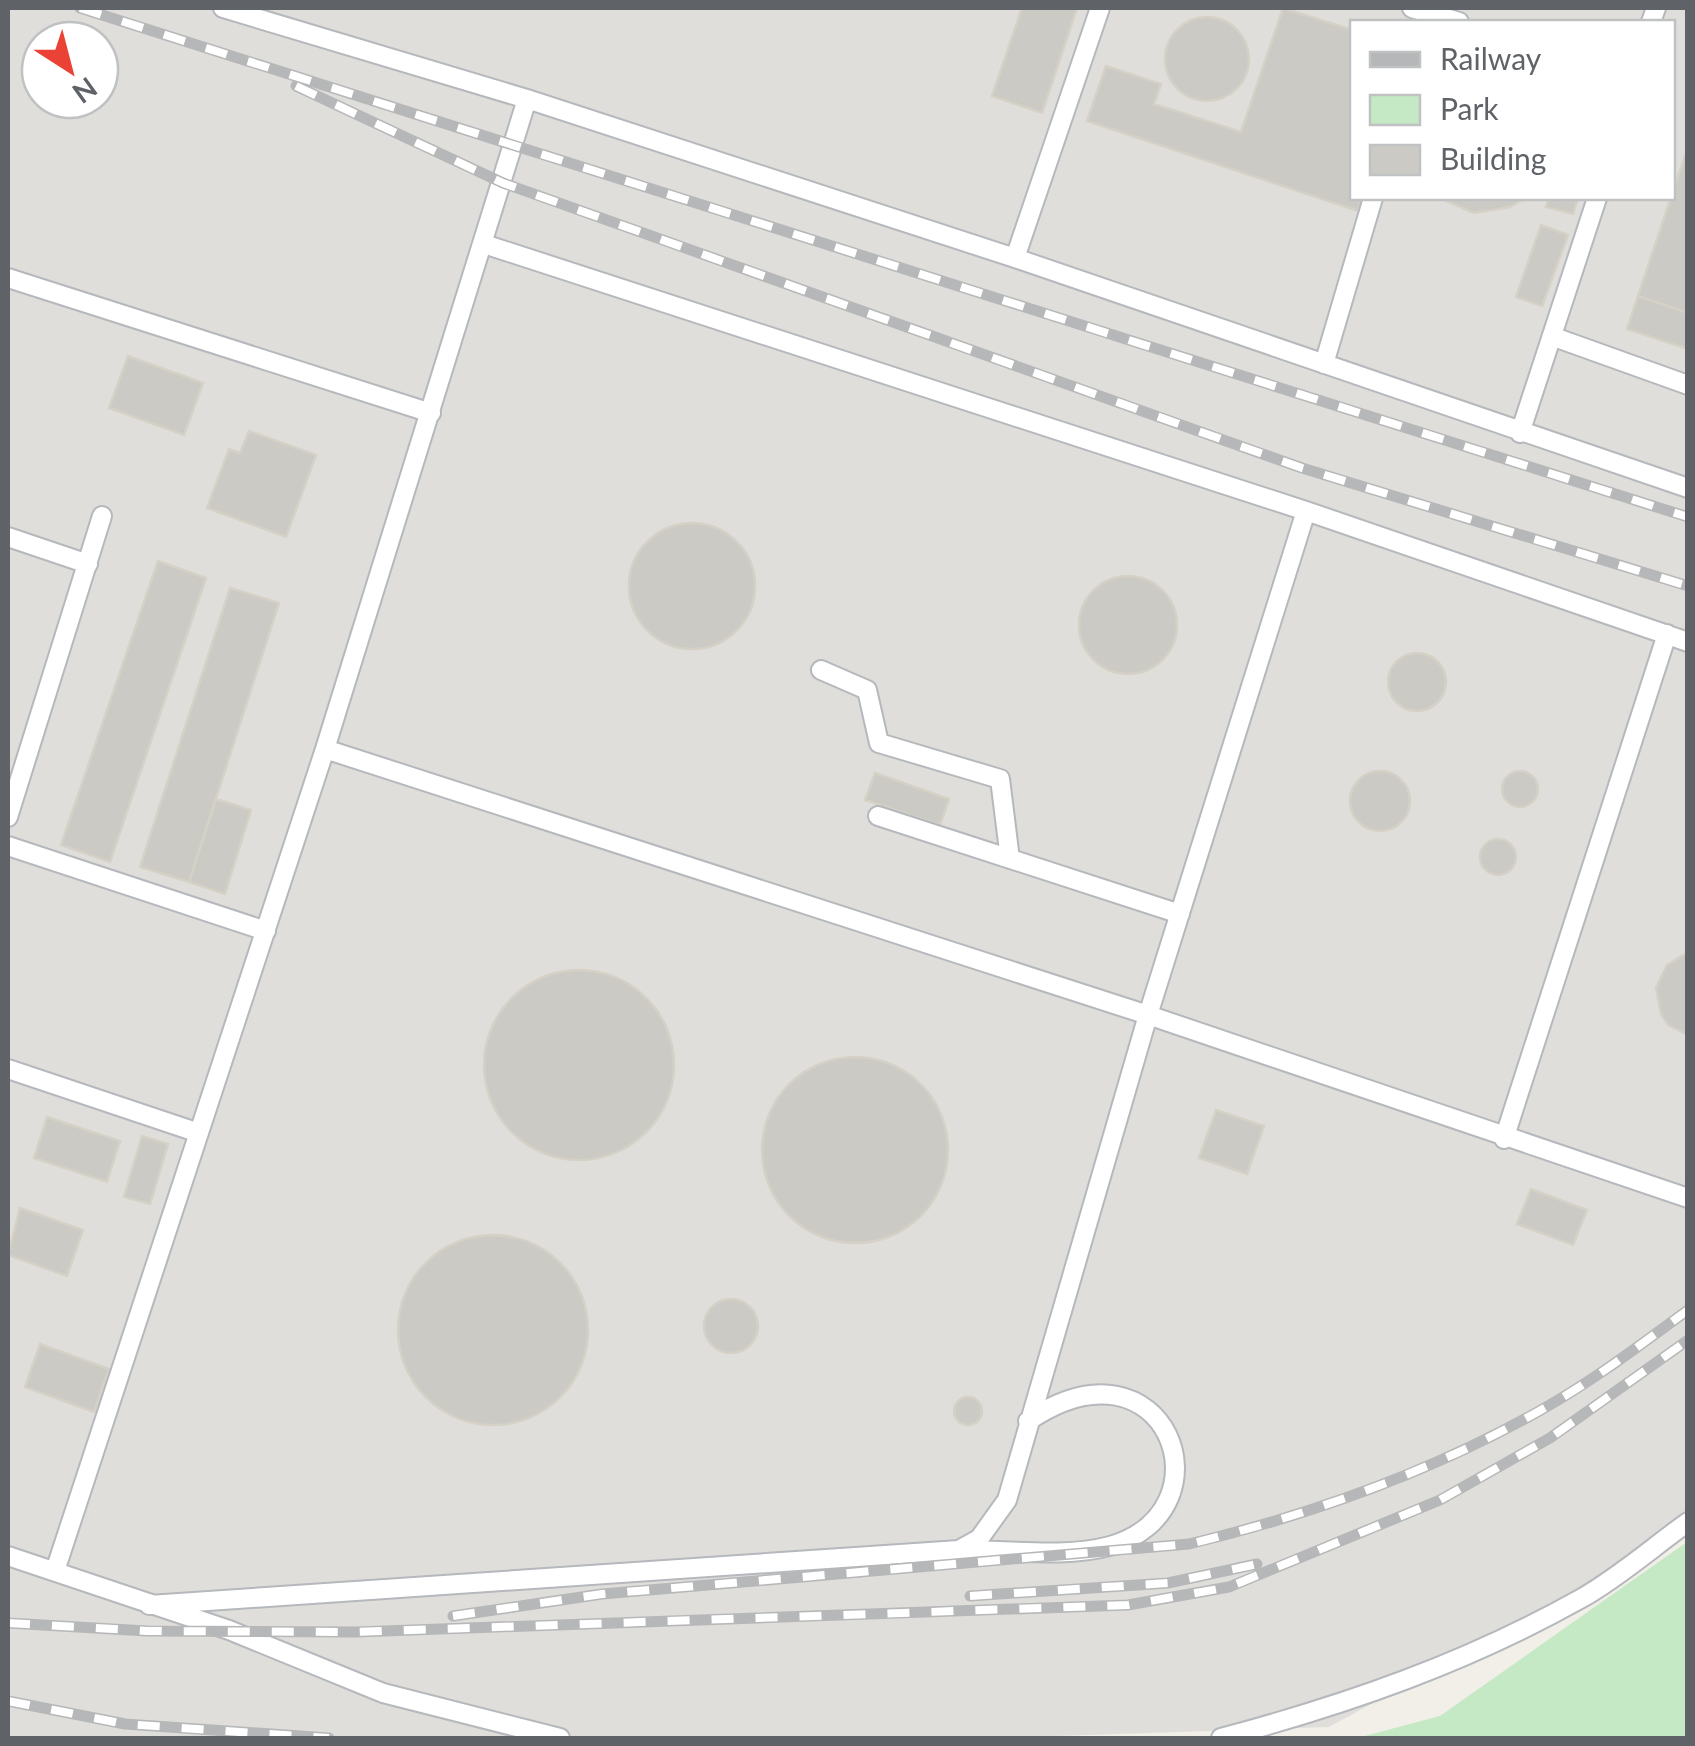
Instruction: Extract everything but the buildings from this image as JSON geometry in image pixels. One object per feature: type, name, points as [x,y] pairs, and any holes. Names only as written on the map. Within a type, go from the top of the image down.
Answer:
[{"type":"lane","points":[[224,8],[527,99],[1015,258],[1688,488]]},
{"type":"lane","points":[[1015,258],[1100,8]]},
{"type":"lane","points":[[1422,14],[1450,20]]},
{"type":"lane","points":[[55,1571],[326,749],[527,99]]},
{"type":"lane","points":[[1324,364],[1372,200]]},
{"type":"lane","points":[[1520,433],[1595,200]]},
{"type":"lane","points":[[484,244],[1306,511],[1688,642]]},
{"type":"lane","points":[[8,278],[431,414]]},
{"type":"lane","points":[[1554,337],[1688,385]]},
{"type":"lane","points":[[958,1550],[980,1540],[1007,1500],[1148,1016],[1306,511]]},
{"type":"lane","points":[[8,817],[102,516]]},
{"type":"lane","points":[[8,537],[88,564]]},
{"type":"lane","points":[[1504,1140],[1667,634]]},
{"type":"lane","points":[[820,670],[867,690],[879,743],[1000,779],[1010,859]]},
{"type":"lane","points":[[326,749],[1148,1016],[1504,1140],[1688,1198]]},
{"type":"lane","points":[[878,816],[1180,914]]},
{"type":"lane","points":[[8,846],[266,931]]},
{"type":"lane","points":[[8,1069],[199,1133]]},
{"type":"lane","points":[[149,1605],[958,1550],[1111,1546],[1135,1534],[1160,1512],[1176,1483],[1177,1457],[1166,1432],[1148,1410],[1123,1394],[1092,1392],[1056,1402],[1028,1421]]},
{"type":"lane","points":[[1220,1738],[1346,1704],[1476,1652],[1586,1596],[1688,1522]]},
{"type":"lane","points":[[8,1556],[228,1630],[383,1693],[560,1738]]},
{"type":"shaded area","points":[[8,8],[1687,8],[1687,1532],[1329,1727],[995,1738],[8,1738]]},
{"type":"green space","points":[[1687,1542],[1687,1738],[1357,1738],[1440,1716]]},
{"type":"railway","points":[[80,8],[1688,517]]},
{"type":"railway","points":[[296,86],[503,183],[1302,468],[1688,586]]},
{"type":"railway","points":[[453,1616],[602,1594],[1189,1544],[1325,1505],[1457,1453],[1560,1399],[1688,1310]]},
{"type":"railway","points":[[8,1623],[147,1631],[356,1632],[1128,1605],[1229,1587],[1440,1500],[1550,1438],[1688,1340]]},
{"type":"railway","points":[[970,1596],[1168,1583],[1257,1564]]},
{"type":"railway","points":[[8,1701],[125,1724],[329,1738]]}]
